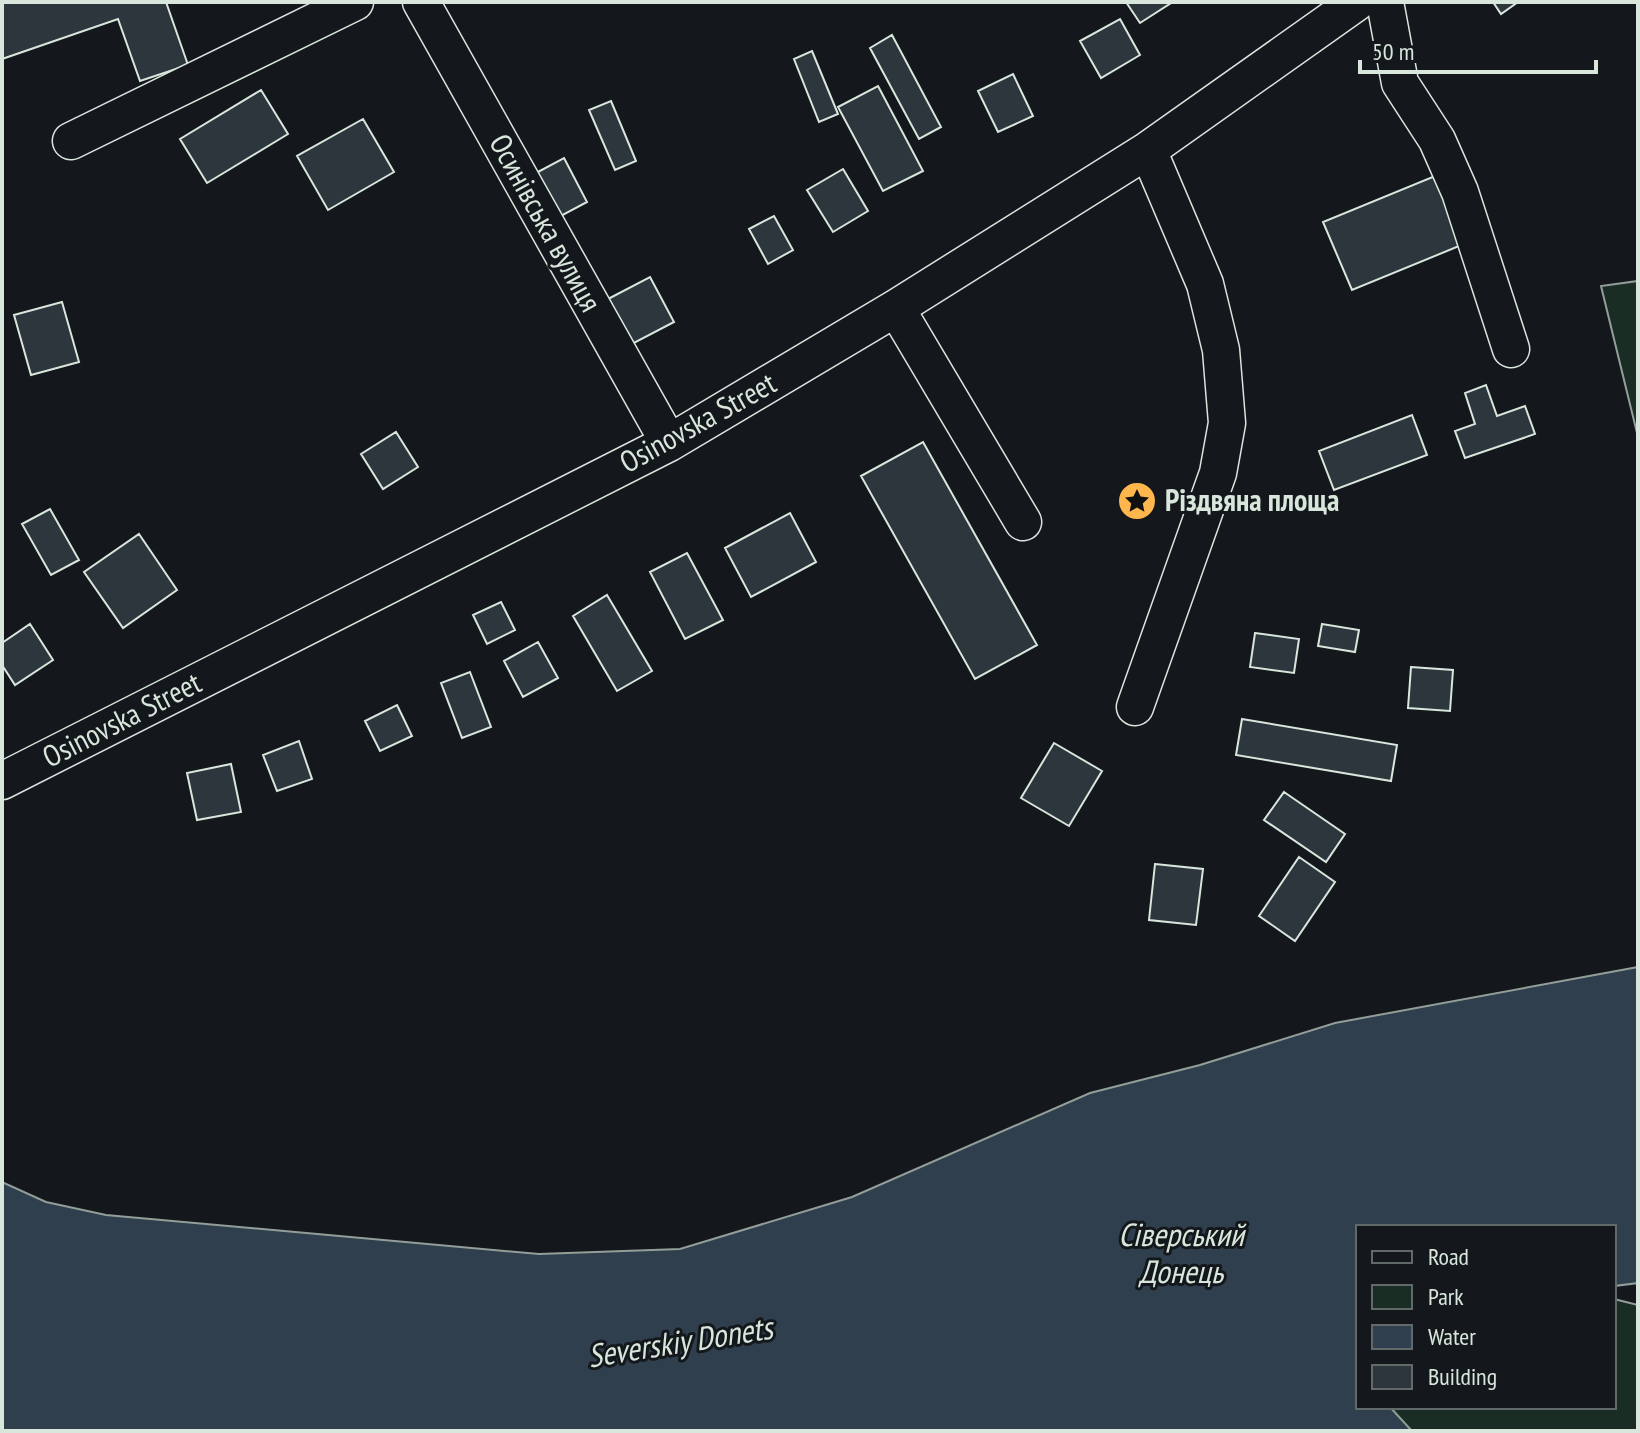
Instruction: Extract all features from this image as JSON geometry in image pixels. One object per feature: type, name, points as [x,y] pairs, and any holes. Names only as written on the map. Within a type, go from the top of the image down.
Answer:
[{"type":"street","points":[[71,141],[355,2]]},
{"type":"street","name":"Осинівська вулиця","points":[[421,2],[669,443]]},
{"type":"street","name":"Osinovska Street","points":[[2,781],[669,443],[896,308],[1148,150],[1357,2]]},
{"type":"street","points":[[1385,2],[1400,83],[1437,140],[1460,192],[1511,349]]},
{"type":"street","points":[[1135,707],[1218,473],[1227,423],[1221,350],[1205,284],[1148,150]]},
{"type":"street","points":[[896,308],[1023,522]]},
{"type":"green space","points":[[1638,281],[1638,437],[1601,286]]},
{"type":"green space","points":[[1616,1300],[1638,1305],[1638,1431],[1403,1431],[1391,1409],[1616,1409]]},
{"type":"water","name":"Сіверський Донець","points":[[1638,967],[1638,1283],[1616,1286],[1616,1225],[1356,1225],[1356,1409],[1392,1409],[1412,1431],[2,1431],[2,1182],[46,1202],[106,1215],[539,1254],[680,1249],[852,1197],[1090,1093],[1200,1065],[1335,1023]]},
{"type":"building","points":[[2,2],[166,2],[188,65],[140,81],[118,19],[2,59]]},
{"type":"building","points":[[1126,2],[1170,2],[1171,3],[1140,23]]},
{"type":"building","points":[[1493,2],[1518,2],[1501,14]]},
{"type":"building","points":[[1120,19],[1140,55],[1101,78],[1080,41]]},
{"type":"building","points":[[892,35],[941,127],[919,139],[870,48]]},
{"type":"building","points":[[812,51],[838,114],[819,122],[794,59]]},
{"type":"building","points":[[1013,74],[1033,116],[998,132],[978,91]]},
{"type":"building","points":[[878,86],[923,171],[883,191],[838,107]]},
{"type":"building","points":[[261,90],[288,134],[207,183],[180,139]]},
{"type":"building","points":[[611,101],[636,161],[615,170],[589,110]]},
{"type":"building","points":[[363,119],[394,172],[328,210],[297,156]]},
{"type":"building","points":[[564,158],[587,202],[559,217],[536,173]]},
{"type":"building","points":[[843,169],[868,211],[833,232],[807,190]]},
{"type":"building","points":[[1435,176],[1464,244],[1352,290],[1323,222]]},
{"type":"building","points":[[774,216],[793,250],[768,264],[749,229]]},
{"type":"building","points":[[650,277],[674,322],[632,344],[608,299]]},
{"type":"building","points":[[62,302],[79,362],[31,375],[14,315]]},
{"type":"building","points":[[1486,385],[1497,416],[1525,406],[1535,434],[1465,458],[1455,431],[1475,424],[1465,393]]},
{"type":"building","points":[[1412,415],[1427,455],[1334,490],[1319,451]]},
{"type":"building","points":[[396,432],[418,467],[383,489],[361,454]]},
{"type":"building","points":[[923,442],[1037,645],[975,679],[861,476]]},
{"type":"building","points":[[50,509],[79,560],[51,575],[22,524]]},
{"type":"building","points":[[790,513],[816,562],[751,597],[725,548]]},
{"type":"building","points":[[139,534],[177,590],[123,628],[84,572]]},
{"type":"building","points":[[687,553],[723,620],[685,639],[650,572]]},
{"type":"building","points":[[607,595],[652,671],[617,691],[573,616]]},
{"type":"building","points":[[501,602],[515,630],[487,644],[473,615]]},
{"type":"building","points":[[30,624],[53,660],[15,685],[2,665],[2,643]]},
{"type":"building","points":[[1322,624],[1359,630],[1355,652],[1318,646]]},
{"type":"building","points":[[1255,633],[1299,639],[1294,673],[1250,667]]},
{"type":"building","points":[[538,642],[558,678],[523,697],[504,661]]},
{"type":"building","points":[[1411,667],[1453,670],[1450,711],[1408,708]]},
{"type":"building","points":[[470,672],[491,727],[462,738],[441,683]]},
{"type":"building","points":[[397,705],[412,736],[380,751],[365,721]]},
{"type":"building","points":[[1242,719],[1397,745],[1391,781],[1236,755]]},
{"type":"building","points":[[299,741],[312,779],[277,791],[263,755]]},
{"type":"building","points":[[1054,743],[1102,771],[1069,826],[1021,798]]},
{"type":"building","points":[[231,764],[241,812],[197,820],[187,773]]},
{"type":"building","points":[[1284,792],[1345,834],[1326,862],[1264,820]]},
{"type":"building","points":[[1299,857],[1335,882],[1295,941],[1259,916]]},
{"type":"building","points":[[1155,864],[1203,869],[1196,925],[1149,920]]},
{"type":"place","name":"Різдвяна площа","points":[[1137,501]]},
{"type":"water label","name":"Severskiy Donets","points":[[680,1342]]}]
